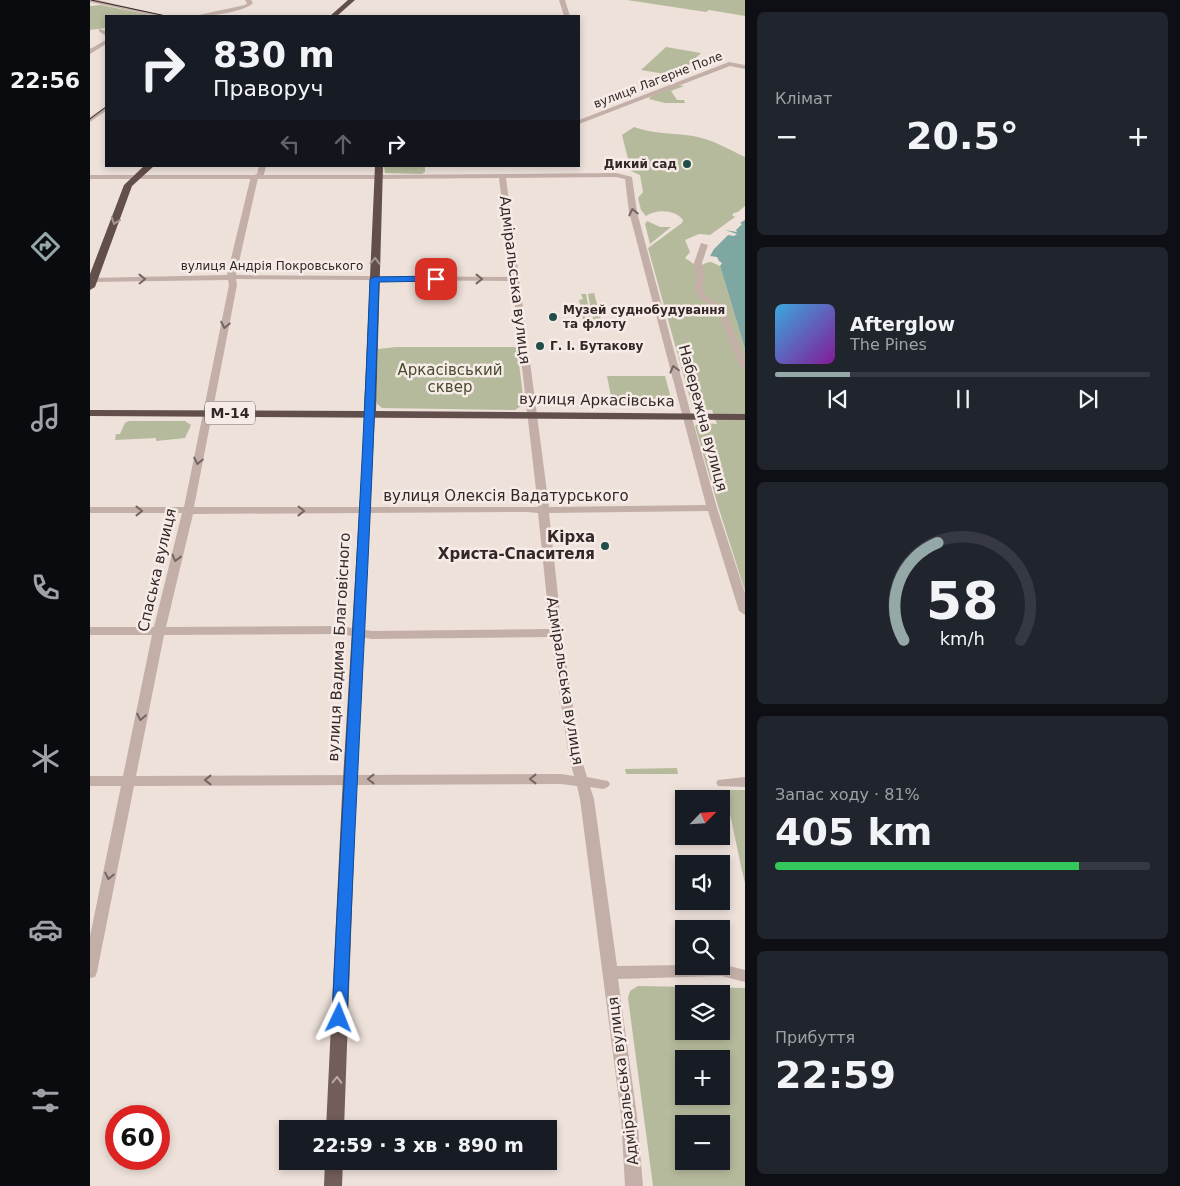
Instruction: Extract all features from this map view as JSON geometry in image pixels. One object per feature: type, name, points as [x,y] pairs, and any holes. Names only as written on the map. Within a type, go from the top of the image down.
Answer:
[{"type":"highway","points":[[334,15],[352,0]]},
{"type":"highway","points":[[91,282],[128,185],[149,167]]},
{"type":"highway","name":"вулиця Вадима Благовісного","points":[[370,414],[379,171]]},
{"type":"highway","name":"вулиця Аркасівська","points":[[90,413],[533,414],[745,417]]},
{"type":"main road","name":"вулиця Вадима Благовісного","points":[[336,1120],[340,977],[370,414]]},
{"type":"main road","points":[[334,1170],[334,1186]]},
{"type":"street","points":[[90,0],[158,15]]},
{"type":"street","points":[[202,15],[247,6],[250,3],[248,0]]},
{"type":"street","points":[[562,0],[567,15]]},
{"type":"street","points":[[90,5],[100,2]]},
{"type":"street","points":[[90,52],[105,43]]},
{"type":"street","name":"вулиця Лагерне Поле","points":[[580,122],[729,64],[745,67]]},
{"type":"street","points":[[90,112],[103,114]]},
{"type":"street","points":[[90,120],[103,114]]},
{"type":"street","name":"Спаська вулиця","points":[[90,972],[159,630],[188,511],[233,285],[231,277],[258,176],[262,167]]},
{"type":"street","points":[[90,177],[258,176],[379,171],[502,175]]},
{"type":"street","name":"Набережна вулиця","points":[[502,175],[624,176],[629,180],[635,222],[686,416],[712,508],[745,611]]},
{"type":"street","name":"Адміральська вулиця","points":[[502,175],[545,511],[543,522],[556,633],[575,757],[587,800],[628,1116],[634,1186]]},
{"type":"street","points":[[704,245],[698,263],[698,272],[701,277],[698,287],[701,295],[721,311],[740,359],[745,366]]},
{"type":"street","name":"вулиця Андрія Покровського","points":[[91,282],[231,277],[514,279]]},
{"type":"street","name":"вулиця Олексія Вадатурського","points":[[90,510],[366,511],[527,509],[545,511],[712,508]]},
{"type":"street","points":[[90,631],[340,630],[358,634],[556,633]]},
{"type":"street","points":[[90,781],[561,779],[603,784]]},
{"type":"street","points":[[723,783],[745,782]]},
{"type":"street","points":[[610,973],[721,970],[745,976]]},
{"type":"green space","points":[[627,0],[745,0],[745,16],[709,10],[706,12]]},
{"type":"green space","points":[[101,5],[150,15],[105,15],[105,28],[90,30],[90,6]]},
{"type":"green space","points":[[666,47],[701,53],[677,76],[641,70]]},
{"type":"green space","points":[[678,85],[684,86],[671,91],[677,100],[684,100],[685,103],[665,103],[649,99],[651,96]]},
{"type":"green space","points":[[634,127],[656,132],[700,137],[745,157],[745,206],[732,215],[735,217],[710,235],[699,234],[685,240],[690,252],[685,258],[694,264],[702,265],[711,262],[720,266],[745,349],[745,591],[695,426],[699,423],[717,424],[712,410],[698,409],[692,406],[648,248],[682,223],[683,220],[680,216],[670,212],[660,211],[646,216],[641,210],[638,198],[643,192],[640,175],[631,171],[622,135]]},
{"type":"green space","points":[[384,167],[425,167],[425,172],[422,174],[385,173]]},
{"type":"green space","points":[[647,221],[660,227],[671,227],[650,244],[645,224]]},
{"type":"green space","points":[[594,293],[603,327],[601,330],[597,328],[595,330],[592,312],[594,311],[591,310],[588,294]]},
{"type":"green space","points":[[581,294],[586,294],[593,330],[584,330],[588,324],[584,323],[579,300],[583,299]]},
{"type":"green space","name":"Аркасівський сквер","points":[[396,347],[517,347],[524,404],[515,410],[382,408],[377,404],[376,400],[378,349]]},
{"type":"green space","points":[[607,376],[665,376],[672,402],[612,402]]},
{"type":"green space","points":[[129,421],[185,421],[191,425],[185,438],[156,441],[156,438],[115,440],[116,434],[120,434],[125,423]]},
{"type":"green space","points":[[677,768],[678,774],[626,774],[625,769]]},
{"type":"green space","points":[[730,790],[745,790],[745,883],[730,814]]},
{"type":"green space","points":[[638,986],[675,987],[675,1040],[730,1040],[730,988],[745,988],[745,1186],[653,1186],[628,998],[630,991]]},
{"type":"water","points":[[745,220],[745,349],[720,266],[722,263],[717,257],[710,256],[714,249],[728,235],[734,236],[737,234],[725,230],[737,232],[736,230],[742,224],[740,223]]},
{"type":"tram line","points":[[91,0],[161,15]]},
{"type":"tram line","points":[[90,119],[105,108]]},
{"type":"place","name":"Дикий сад","points":[[687,164]]},
{"type":"place","name":"Музей суднобудування та флоту","points":[[553,317]]},
{"type":"place","name":"Г. І. Бутакову","points":[[540,346]]},
{"type":"place","name":"Кірха Христа-Спасителя","points":[[605,546]]},
{"type":"route","points":[[339,1018],[358,620],[366,503],[374,279],[436,279]]}]
